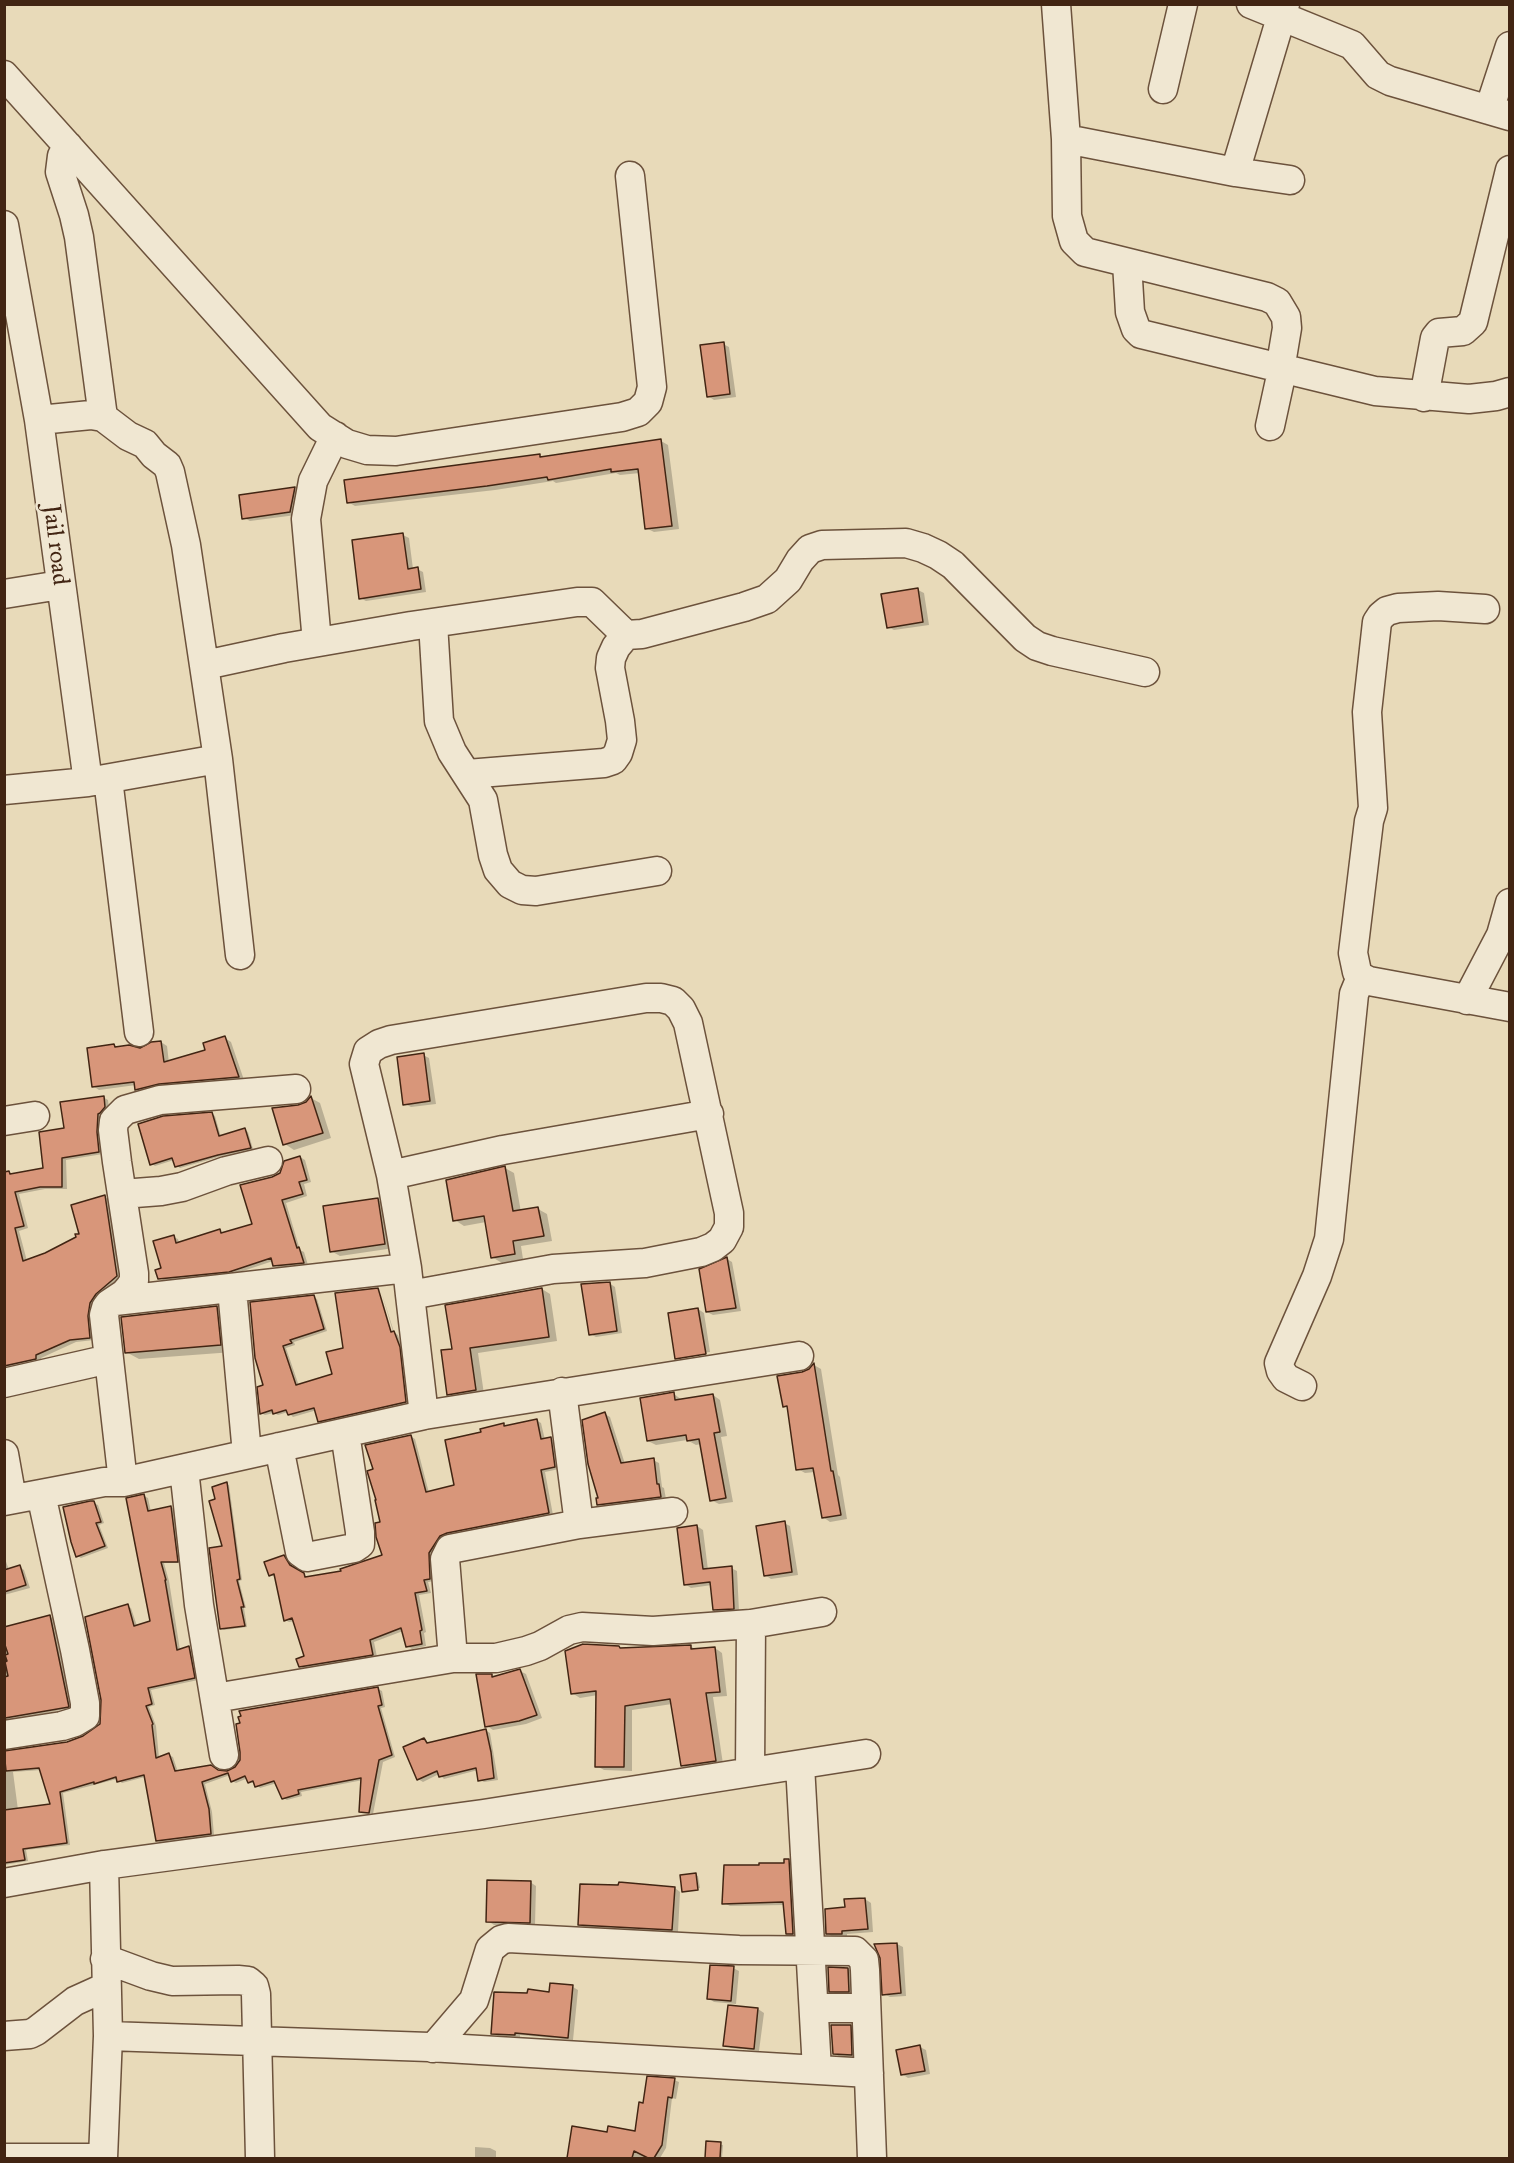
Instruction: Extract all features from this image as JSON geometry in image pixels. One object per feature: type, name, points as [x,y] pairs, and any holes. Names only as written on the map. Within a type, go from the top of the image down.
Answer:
[{"type":"street","points":[[1056,4],[1066,139],[1067,216],[1074,241],[1085,252],[1268,297],[1277,302],[1286,317],[1287,328],[1280,369],[1282,371],[1270,426]]},
{"type":"street","points":[[1163,89],[1183,4]]},
{"type":"street","points":[[1251,4],[1283,10],[1352,45],[1378,75],[1390,81],[1499,113],[1509,46]]},
{"type":"street","points":[[1235,172],[1283,10]]},
{"type":"street","points":[[4,75],[320,427],[347,444],[367,450],[396,451],[622,417],[638,412],[648,402],[652,387],[630,176]]},
{"type":"street","points":[[1066,139],[1235,172],[1290,180]]},
{"type":"street","points":[[68,146],[62,156],[60,172],[79,237],[103,417]]},
{"type":"street","points":[[1424,397],[1435,338],[1439,333],[1463,331],[1473,322],[1509,170]]},
{"type":"street","name":"Jail road","points":[[4,225],[39,420],[60,585],[98,781],[140,1032]]},
{"type":"street","points":[[1127,263],[1130,312],[1136,329],[1142,334],[1280,369],[1355,385],[1375,392],[1479,399],[1509,392]]},
{"type":"street","points":[[39,420],[92,415],[103,417],[128,436],[145,444],[167,465],[171,472],[186,545],[205,665],[240,955]]},
{"type":"street","points":[[317,642],[306,519],[313,481],[335,436]]},
{"type":"street","points":[[467,774],[604,763],[613,760],[622,741],[610,668],[611,658],[616,647],[626,635],[642,634],[767,599],[788,580],[810,549],[822,545],[906,543],[923,548],[953,566],[1020,633],[1037,646],[1145,672]]},
{"type":"street","points":[[4,594],[60,585]]},
{"type":"street","points":[[205,665],[317,642],[577,603],[592,602],[626,635]]},
{"type":"street","points":[[1485,609],[1438,606],[1398,608],[1387,611],[1377,622],[1367,712],[1373,808],[1353,964],[1361,977],[1369,981],[1509,1007]]},
{"type":"street","points":[[433,623],[440,721],[452,752],[483,800],[493,855],[498,870],[510,884],[522,890],[536,891],[657,872]]},
{"type":"street","points":[[4,790],[98,781],[218,759]]},
{"type":"street","points":[[1467,1000],[1501,935],[1509,903]]},
{"type":"street","points":[[1302,1386],[1286,1378],[1279,1363],[1317,1276],[1329,1239],[1354,994],[1361,977]]},
{"type":"street","points":[[116,1301],[232,1289],[409,1282],[645,1263],[701,1252],[713,1247],[722,1240],[729,1227],[729,1213],[688,1023],[681,1009],[673,1001],[646,998],[391,1040],[368,1051],[364,1064],[391,1175],[409,1282],[424,1414]]},
{"type":"street","points":[[123,1482],[104,1315],[106,1308],[124,1294],[134,1281],[113,1131],[114,1121],[125,1110],[168,1099],[296,1089]]},
{"type":"street","points":[[391,1175],[504,1150],[709,1114]]},
{"type":"street","points":[[4,1120],[35,1116]]},
{"type":"street","points":[[122,1194],[182,1187],[226,1171],[268,1161]]},
{"type":"street","points":[[232,1289],[247,1454]]},
{"type":"street","points":[[4,1455],[8,1500],[104,1482],[123,1482],[424,1414],[799,1356]]},
{"type":"street","points":[[4,1383],[109,1359]]},
{"type":"street","points":[[562,1392],[579,1524]]},
{"type":"street","points":[[279,1447],[300,1552],[306,1557],[354,1548],[360,1544],[360,1532],[345,1432]]},
{"type":"street","points":[[184,1469],[199,1605],[224,1755]]},
{"type":"street","points":[[4,1735],[75,1722],[85,1716],[86,1710],[41,1494]]},
{"type":"street","points":[[453,1658],[445,1559],[450,1549],[579,1524],[673,1512]]},
{"type":"street","points":[[215,1698],[453,1658],[496,1658],[540,1646],[569,1630],[582,1627],[653,1631],[751,1624],[822,1612]]},
{"type":"street","points":[[750,1772],[751,1624]]},
{"type":"street","points":[[4,1883],[104,1865],[483,1815],[866,1754]]},
{"type":"street","points":[[800,1765],[818,2070]]},
{"type":"street","points":[[4,2158],[103,2158],[108,2036],[104,1865]]},
{"type":"street","points":[[433,2048],[474,2000],[490,1949],[501,1940],[508,1938],[811,1952],[855,1951],[864,1960],[865,1970],[872,2158]]},
{"type":"street","points":[[105,1959],[151,1977],[172,1981],[248,1981],[254,1986],[260,2158]]},
{"type":"street","points":[[4,2036],[36,2031],[75,2001],[106,1987]]},
{"type":"street","points":[[814,2008],[866,2008]]},
{"type":"street","points":[[108,2036],[433,2048],[868,2073]]},
{"type":"building","points":[[724,342],[730,394],[707,397],[700,345]]},
{"type":"building","points":[[661,439],[672,526],[645,529],[638,469],[611,472],[611,469],[548,480],[547,477],[347,503],[344,480],[540,454],[540,457]]},
{"type":"building","points":[[295,487],[290,512],[242,519],[239,495]]},
{"type":"building","points":[[403,533],[408,569],[418,567],[421,589],[359,599],[352,540]]},
{"type":"building","points":[[918,588],[923,622],[887,628],[881,594]]},
{"type":"building","points":[[225,1036],[239,1077],[159,1084],[135,1090],[134,1082],[92,1087],[87,1048],[114,1044],[115,1047],[129,1045],[140,1048],[151,1042],[161,1041],[164,1062],[205,1050],[203,1043]]},
{"type":"building","points":[[424,1053],[430,1101],[403,1105],[397,1057]]},
{"type":"building","points":[[104,1096],[105,1107],[98,1114],[99,1152],[62,1158],[62,1187],[40,1187],[15,1192],[24,1226],[15,1228],[23,1261],[76,1237],[75,1234],[79,1234],[71,1205],[105,1195],[117,1276],[96,1294],[90,1303],[88,1316],[90,1338],[70,1340],[36,1355],[36,1359],[4,1366],[4,1172],[9,1171],[10,1174],[43,1168],[39,1132],[64,1128],[60,1102]]},
{"type":"building","points":[[311,1096],[323,1133],[283,1145],[272,1108],[298,1105],[306,1102]]},
{"type":"building","points":[[212,1112],[219,1136],[245,1128],[251,1148],[175,1167],[172,1158],[150,1165],[138,1124],[163,1116]]},
{"type":"building","points":[[300,1156],[307,1180],[299,1182],[303,1194],[282,1200],[304,1263],[273,1266],[271,1258],[229,1272],[158,1279],[155,1270],[161,1268],[153,1241],[174,1235],[176,1243],[220,1229],[221,1233],[252,1224],[240,1185],[272,1177],[280,1173],[284,1161]]},
{"type":"building","points":[[505,1166],[513,1211],[538,1207],[544,1236],[513,1241],[515,1254],[491,1258],[484,1216],[453,1221],[446,1180]]},
{"type":"building","points":[[378,1198],[385,1244],[330,1252],[323,1206]]},
{"type":"building","points":[[727,1257],[736,1308],[706,1312],[699,1269]]},
{"type":"building","points":[[610,1282],[617,1331],[589,1335],[581,1284]]},
{"type":"building","points":[[378,1288],[391,1332],[394,1331],[400,1347],[406,1402],[318,1422],[314,1408],[288,1415],[286,1410],[273,1414],[272,1410],[260,1414],[257,1387],[263,1385],[255,1358],[250,1302],[314,1295],[324,1329],[290,1340],[292,1343],[283,1346],[296,1385],[332,1374],[326,1352],[343,1348],[335,1293]]},
{"type":"building","points":[[542,1288],[549,1337],[470,1348],[476,1390],[447,1395],[441,1350],[452,1349],[445,1305]]},
{"type":"building","points":[[217,1306],[221,1345],[125,1353],[121,1317]]},
{"type":"building","points":[[698,1308],[706,1354],[675,1359],[668,1313]]},
{"type":"building","points":[[814,1363],[831,1471],[833,1471],[841,1515],[822,1518],[813,1468],[796,1470],[787,1406],[783,1407],[777,1376],[802,1372]]},
{"type":"building","points":[[674,1392],[675,1400],[713,1394],[720,1432],[714,1433],[726,1498],[710,1501],[699,1439],[687,1441],[686,1435],[647,1441],[640,1398]]},
{"type":"building","points":[[605,1412],[621,1463],[654,1458],[661,1497],[597,1505],[596,1498],[598,1498],[588,1464],[582,1420]]},
{"type":"building","points":[[537,1419],[541,1439],[551,1437],[555,1467],[541,1470],[549,1513],[440,1536],[429,1553],[430,1579],[424,1580],[427,1591],[415,1593],[422,1630],[420,1631],[422,1644],[406,1647],[401,1628],[370,1640],[373,1655],[299,1667],[296,1659],[304,1656],[292,1618],[284,1621],[274,1574],[269,1576],[264,1562],[284,1555],[290,1565],[304,1573],[305,1577],[341,1571],[340,1569],[382,1555],[376,1537],[375,1523],[380,1522],[367,1471],[373,1469],[365,1445],[411,1435],[426,1492],[454,1485],[445,1440],[481,1432],[480,1429],[504,1423],[504,1426]]},
{"type":"building","points":[[227,1482],[240,1579],[237,1580],[244,1607],[241,1607],[245,1626],[220,1629],[209,1548],[222,1546],[209,1501],[215,1499],[212,1487]]},
{"type":"building","points":[[144,1494],[148,1511],[171,1506],[178,1562],[161,1562],[177,1650],[189,1646],[195,1678],[148,1688],[152,1704],[146,1706],[153,1724],[156,1758],[169,1753],[175,1771],[211,1765],[218,1770],[227,1771],[235,1767],[240,1760],[236,1724],[240,1723],[239,1711],[378,1687],[382,1705],[378,1706],[392,1755],[379,1760],[369,1813],[359,1812],[361,1778],[298,1790],[299,1794],[282,1799],[274,1781],[255,1787],[253,1781],[248,1783],[245,1776],[231,1782],[228,1773],[202,1782],[209,1809],[211,1834],[156,1841],[144,1775],[117,1782],[116,1777],[94,1784],[94,1782],[60,1792],[67,1843],[23,1849],[25,1860],[4,1863],[4,1810],[50,1804],[39,1768],[6,1771],[4,1751],[67,1742],[83,1736],[100,1724],[101,1700],[85,1617],[128,1604],[134,1626],[150,1621],[126,1498]]},
{"type":"building","points":[[94,1501],[101,1522],[96,1523],[105,1546],[76,1557],[63,1507]]},
{"type":"building","points":[[785,1521],[792,1572],[764,1576],[756,1526]]},
{"type":"building","points":[[697,1525],[703,1569],[732,1566],[734,1609],[713,1610],[710,1582],[684,1585],[677,1528]]},
{"type":"building","points":[[20,1565],[26,1585],[4,1592],[4,1570]]},
{"type":"building","points":[[50,1615],[69,1707],[5,1718],[4,1677],[8,1676],[5,1655],[8,1654],[4,1642],[4,1627]]},
{"type":"building","points":[[583,1644],[619,1646],[620,1648],[691,1645],[691,1649],[715,1647],[720,1692],[706,1693],[716,1761],[681,1766],[670,1699],[625,1706],[624,1767],[595,1767],[596,1691],[571,1694],[565,1651]]},
{"type":"building","points":[[520,1669],[537,1715],[485,1727],[476,1674],[492,1674],[492,1677]]},
{"type":"building","points":[[486,1729],[494,1778],[478,1781],[476,1768],[439,1777],[437,1771],[417,1780],[403,1747],[424,1738],[427,1743]]},
{"type":"building","points":[[784,1859],[789,1859],[793,1934],[786,1934],[783,1902],[722,1904],[724,1865],[784,1863]]},
{"type":"building","points":[[696,1873],[698,1890],[682,1892],[680,1875]]},
{"type":"building","points":[[487,1880],[531,1881],[530,1923],[486,1922]]},
{"type":"building","points":[[619,1882],[675,1887],[672,1930],[578,1925],[580,1884],[618,1885]]},
{"type":"building","points":[[865,1898],[868,1929],[842,1931],[842,1934],[826,1934],[825,1909],[845,1907],[844,1899]]},
{"type":"building","points":[[897,1943],[901,1993],[882,1995],[880,1958],[874,1944]]},
{"type":"building","points":[[710,1965],[734,1966],[731,2001],[707,1999]]},
{"type":"building","points":[[828,1967],[848,1968],[849,1992],[829,1992]]},
{"type":"building","points":[[550,1983],[573,1985],[568,2038],[515,2033],[515,2035],[491,2034],[494,1992],[527,1993],[528,1989],[549,1992]]},
{"type":"building","points":[[728,2005],[758,2008],[754,2049],[723,2046]]},
{"type":"building","points":[[831,2025],[851,2025],[852,2055],[833,2054]]},
{"type":"building","points":[[920,2045],[925,2071],[901,2075],[896,2050]]},
{"type":"building","points":[[647,2076],[675,2078],[672,2098],[668,2097],[662,2145],[654,2158],[648,2158],[634,2151],[632,2158],[567,2158],[572,2126],[607,2132],[608,2126],[635,2131],[639,2102],[643,2103]]},
{"type":"building","points":[[706,2141],[721,2142],[720,2158],[705,2158]]}]
